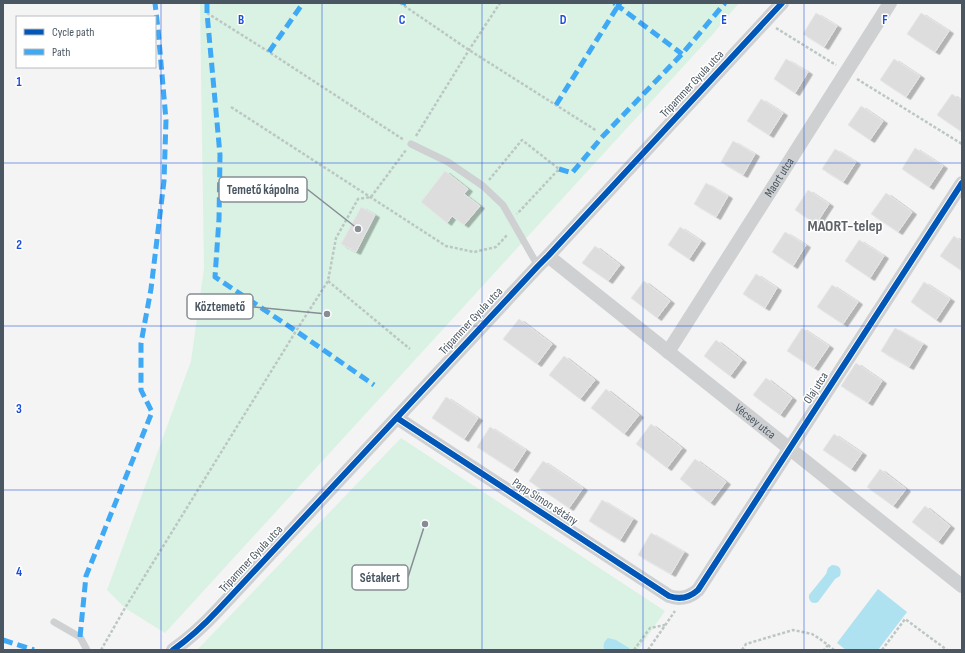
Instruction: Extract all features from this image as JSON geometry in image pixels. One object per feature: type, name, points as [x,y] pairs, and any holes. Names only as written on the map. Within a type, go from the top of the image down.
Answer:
[{"type":"street","name":"Tripammer Gyula utca","points":[[173,650],[201,628],[218,610],[782,3]]},
{"type":"street","name":"Maort utca","points":[[668,352],[890,3]]},
{"type":"street","name":"Olaj utca","points":[[684,598],[698,590],[962,183]]},
{"type":"street","name":"Vécsey utca","points":[[543,261],[668,352],[962,586]]},
{"type":"street","name":"Papp Simon sétány","points":[[397,418],[668,596],[684,598]]},
{"type":"lane","points":[[411,144],[448,162],[484,186],[503,205],[514,223],[543,261]]},
{"type":"lane","points":[[54,622],[80,636],[87,650]]},
{"type":"path","points":[[400,3],[469,50],[597,131]]},
{"type":"path","points":[[101,650],[154,560],[328,281],[336,238],[358,199],[371,197],[411,144],[500,3]]},
{"type":"path","points":[[207,14],[269,52],[411,144]]},
{"type":"path","points":[[765,21],[962,144]]},
{"type":"path","points":[[231,106],[446,246],[474,252],[496,247],[514,223],[559,170],[522,140],[484,186]]},
{"type":"path","points":[[328,281],[410,349]]},
{"type":"path","points":[[648,650],[684,598]]},
{"type":"path","points":[[882,650],[905,618],[947,650]]},
{"type":"path","points":[[634,650],[650,628],[665,625]]},
{"type":"path","points":[[742,650],[746,644],[793,630],[812,634],[834,650]]},
{"type":"path","points":[[824,650],[828,646]]},
{"type":"green space","points":[[200,3],[739,3],[713,34],[165,633],[125,608],[107,590],[191,361],[204,268]]},
{"type":"green space","points":[[401,438],[665,611],[638,650],[197,650]]},
{"type":"water","points":[[832,565],[840,568],[840,576],[835,579],[818,602],[813,603],[809,599],[809,595],[826,574],[828,568]]},
{"type":"water","points":[[878,589],[907,612],[878,650],[846,650],[837,643]]},
{"type":"water","points":[[608,638],[616,640],[630,650],[604,650],[604,643]]},
{"type":"building","points":[[816,13],[837,26],[824,47],[803,34]]},
{"type":"building","points":[[921,13],[949,31],[935,52],[907,34]]},
{"type":"building","points":[[786,59],[808,72],[795,93],[774,79]]},
{"type":"building","points":[[894,59],[920,76],[906,97],[880,80]]},
{"type":"building","points":[[952,94],[962,101],[962,132],[937,115]]},
{"type":"building","points":[[761,99],[783,113],[769,135],[747,121]]},
{"type":"building","points":[[861,106],[883,121],[870,140],[848,125]]},
{"type":"building","points":[[733,141],[755,154],[743,175],[721,162]]},
{"type":"building","points":[[915,148],[943,166],[929,187],[902,169]]},
{"type":"building","points":[[835,149],[856,162],[843,182],[822,169]]},
{"type":"building","points":[[445,171],[468,189],[464,194],[480,206],[464,225],[452,216],[447,223],[421,202]]},
{"type":"building","points":[[706,183],[728,196],[716,217],[694,204]]},
{"type":"building","points":[[808,190],[829,204],[816,224],[795,210]]},
{"type":"building","points":[[886,193],[912,212],[898,232],[871,214]]},
{"type":"building","points":[[361,207],[375,215],[356,252],[341,244]]},
{"type":"building","points":[[680,227],[701,241],[689,259],[668,245]]},
{"type":"building","points":[[785,232],[806,245],[793,266],[772,252]]},
{"type":"building","points":[[954,236],[962,242],[962,271],[940,256]]},
{"type":"building","points":[[859,240],[884,256],[870,278],[845,261]]},
{"type":"building","points":[[595,246],[620,265],[608,281],[582,263]]},
{"type":"building","points":[[756,274],[777,288],[765,308],[743,294]]},
{"type":"building","points":[[644,281],[670,301],[657,318],[631,298]]},
{"type":"building","points":[[924,282],[950,299],[936,320],[911,302]]},
{"type":"building","points":[[832,285],[858,302],[843,324],[817,307]]},
{"type":"building","points":[[519,319],[552,344],[537,364],[503,339]]},
{"type":"building","points":[[802,328],[829,346],[814,368],[787,351]]},
{"type":"building","points":[[895,328],[923,344],[909,367],[881,351]]},
{"type":"building","points":[[716,340],[742,360],[730,376],[704,356]]},
{"type":"building","points":[[564,356],[595,380],[580,399],[549,375]]},
{"type":"building","points":[[856,363],[882,381],[868,403],[841,386]]},
{"type":"building","points":[[766,378],[792,398],[780,415],[753,395]]},
{"type":"building","points":[[606,389],[639,415],[624,434],[591,408]]},
{"type":"building","points":[[446,397],[478,418],[464,439],[432,418]]},
{"type":"building","points":[[651,424],[682,448],[667,468],[636,444]]},
{"type":"building","points":[[490,427],[526,450],[513,470],[477,447]]},
{"type":"building","points":[[834,434],[862,453],[851,469],[823,450]]},
{"type":"building","points":[[695,459],[726,482],[710,503],[680,479]]},
{"type":"building","points":[[543,461],[583,488],[569,508],[529,481]]},
{"type":"building","points":[[880,469],[906,489],[893,506],[867,487]]},
{"type":"building","points":[[602,500],[633,519],[620,540],[589,521]]},
{"type":"building","points":[[925,506],[950,526],[938,542],[912,522]]},
{"type":"building","points":[[651,533],[684,552],[671,574],[638,555]]},
{"type":"marked path","points":[[80,637],[86,576],[152,412],[141,390],[141,343],[151,289],[164,181],[166,120],[155,3]]},
{"type":"marked path","points":[[207,3],[220,155],[219,219],[215,277],[374,385]]},
{"type":"marked path","points":[[269,52],[303,3]]},
{"type":"marked path","points":[[556,105],[618,6],[614,3]]},
{"type":"marked path","points":[[620,3],[618,6],[682,54]]},
{"type":"marked path","points":[[559,169],[572,173],[603,136],[682,54],[725,3]]},
{"type":"marked path","points":[[3,640],[34,650]]},
{"type":"cycle path","points":[[173,650],[197,631],[218,610],[782,3]]},
{"type":"cycle path","points":[[397,418],[669,596],[681,598],[691,595],[698,590],[962,183]]},
{"type":"place","name":"Temető kápolna","points":[[358,229]]},
{"type":"place","name":"Köztemető","points":[[327,314]]},
{"type":"place","name":"Sétakert","points":[[425,524]]},
{"type":"district","name":"MAORT-telep","points":[[845,226]]}]
